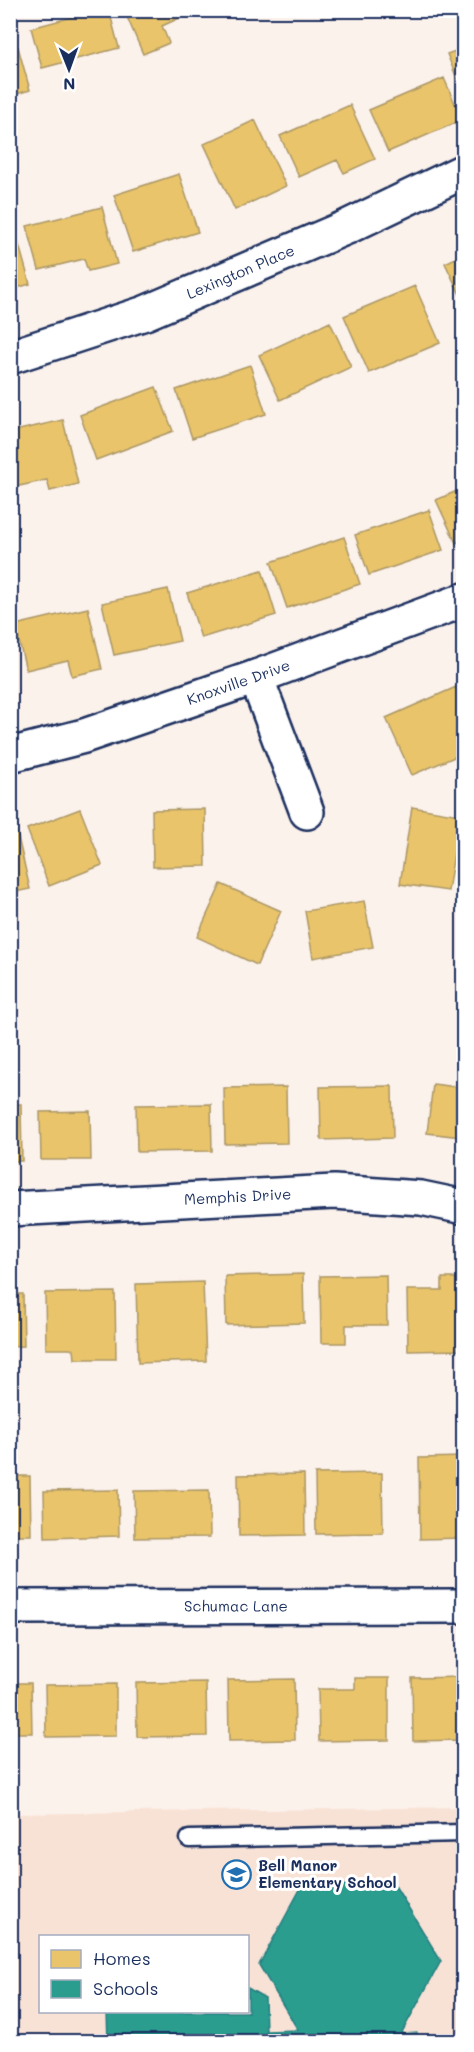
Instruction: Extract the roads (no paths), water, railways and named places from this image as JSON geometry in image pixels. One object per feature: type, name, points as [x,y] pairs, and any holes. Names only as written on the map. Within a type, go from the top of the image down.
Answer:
[{"type":"street","name":"Lexington Place","points":[[10,357],[145,313],[348,227],[464,171]]},
{"type":"street","name":"Knoxville Drive","points":[[10,755],[84,736],[464,600]]},
{"type":"street","points":[[256,676],[307,812]]},
{"type":"street","name":"Memphis Drive","points":[[10,1209],[334,1192],[421,1198],[464,1207]]},
{"type":"street","name":"Schumac Lane","points":[[10,1607],[464,1606]]},
{"type":"lane","points":[[189,1839],[464,1833]]},
{"type":"place","name":"Bell Manor Elementary School","points":[[237,1875]]}]
